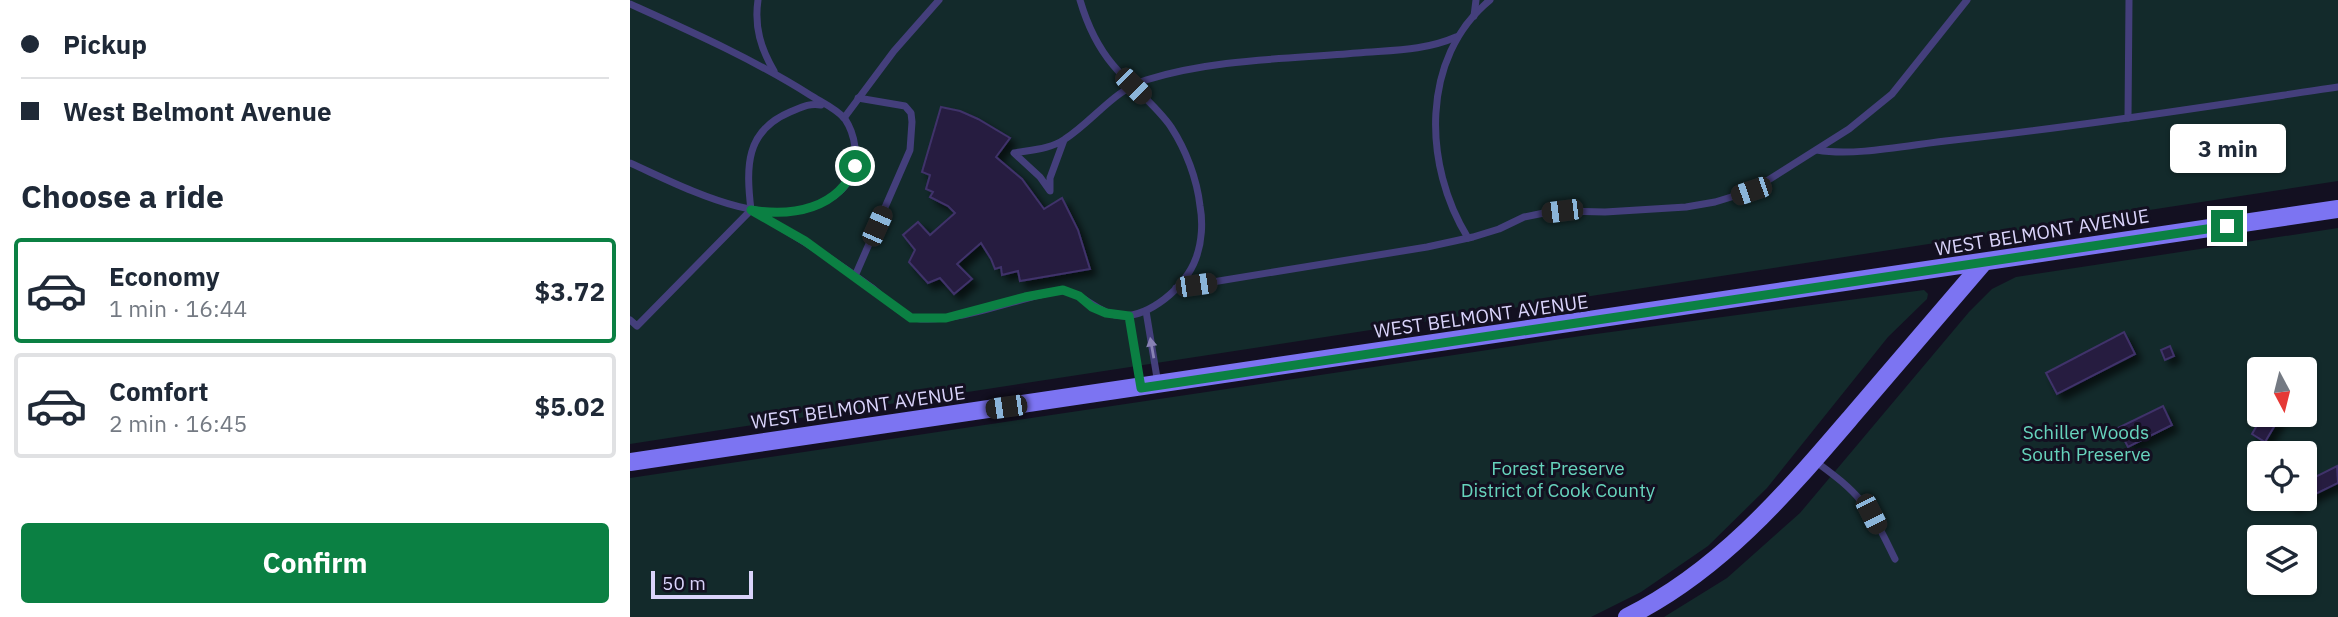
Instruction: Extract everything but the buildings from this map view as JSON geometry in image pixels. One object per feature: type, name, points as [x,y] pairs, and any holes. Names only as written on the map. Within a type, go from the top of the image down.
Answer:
[{"type":"main road","name":"WEST BELMONT AVENUE","points":[[630,462],[2338,209]]},
{"type":"main road","points":[[1627,617],[1679,587],[1735,544],[1765,516],[1984,262]]},
{"type":"lane","points":[[758,0],[759,38],[774,72]]},
{"type":"lane","points":[[844,118],[903,40],[939,0]]},
{"type":"lane","points":[[751,210],[805,241],[911,318],[946,318],[1063,290],[1079,296],[1092,307],[1106,313],[1129,316],[1146,311],[1176,288],[1195,261],[1199,249],[1201,209],[1198,189],[1171,128],[1099,47],[1084,17],[1080,0]]},
{"type":"lane","points":[[1474,16],[1476,0]]},
{"type":"lane","points":[[1468,238],[1453,212],[1437,149],[1436,116],[1439,84],[1446,58],[1456,37],[1490,0]]},
{"type":"lane","points":[[1176,288],[1468,238],[1499,229],[1524,217],[1544,213],[1650,210],[1715,202],[1751,191],[1849,129],[1892,94],[1967,0]]},
{"type":"lane","points":[[2128,118],[2129,0]]},
{"type":"lane","points":[[630,4],[774,72],[828,106],[844,118],[853,135],[855,166],[841,191],[817,206],[768,213],[714,198],[630,163]]},
{"type":"lane","points":[[1064,140],[1054,166],[1050,191],[1040,177],[1014,153],[1064,140],[1133,86],[1166,74],[1200,68],[1233,63],[1410,50],[1456,37]]},
{"type":"lane","points":[[1816,150],[1845,152],[2128,118],[2338,87]]},
{"type":"lane","points":[[855,276],[910,150],[912,122],[911,113],[905,106],[858,98]]},
{"type":"lane","points":[[751,210],[747,182],[750,153],[761,131],[782,115],[810,103],[828,106]]},
{"type":"lane","points":[[630,320],[637,326],[751,210]]},
{"type":"lane","points":[[1146,311],[1150,386]]},
{"type":"lane","points":[[1129,316],[1150,386]]},
{"type":"lane","points":[[1814,460],[1848,486],[1862,501],[1895,559]]},
{"type":"green space","points":[[630,0],[2338,0],[2338,181],[630,444]]},
{"type":"green space","name":"Schiller Woods South Preserve","points":[[2338,228],[2338,617],[1664,617],[1727,578],[1800,513],[1969,312],[1992,289],[2016,277]]},
{"type":"green space","name":"Forest Preserve District of Cook County","points":[[1924,290],[1928,294],[1927,299],[1888,337],[1767,488],[1708,546],[1641,592],[1591,617],[630,617],[630,478],[1581,336]]},
{"type":"route","points":[[855,166],[841,191],[817,206],[768,213],[751,210],[805,241],[911,318],[946,318],[1063,290],[1079,296],[1092,307],[1106,313],[1129,316],[1141,388],[2227,226]]}]
